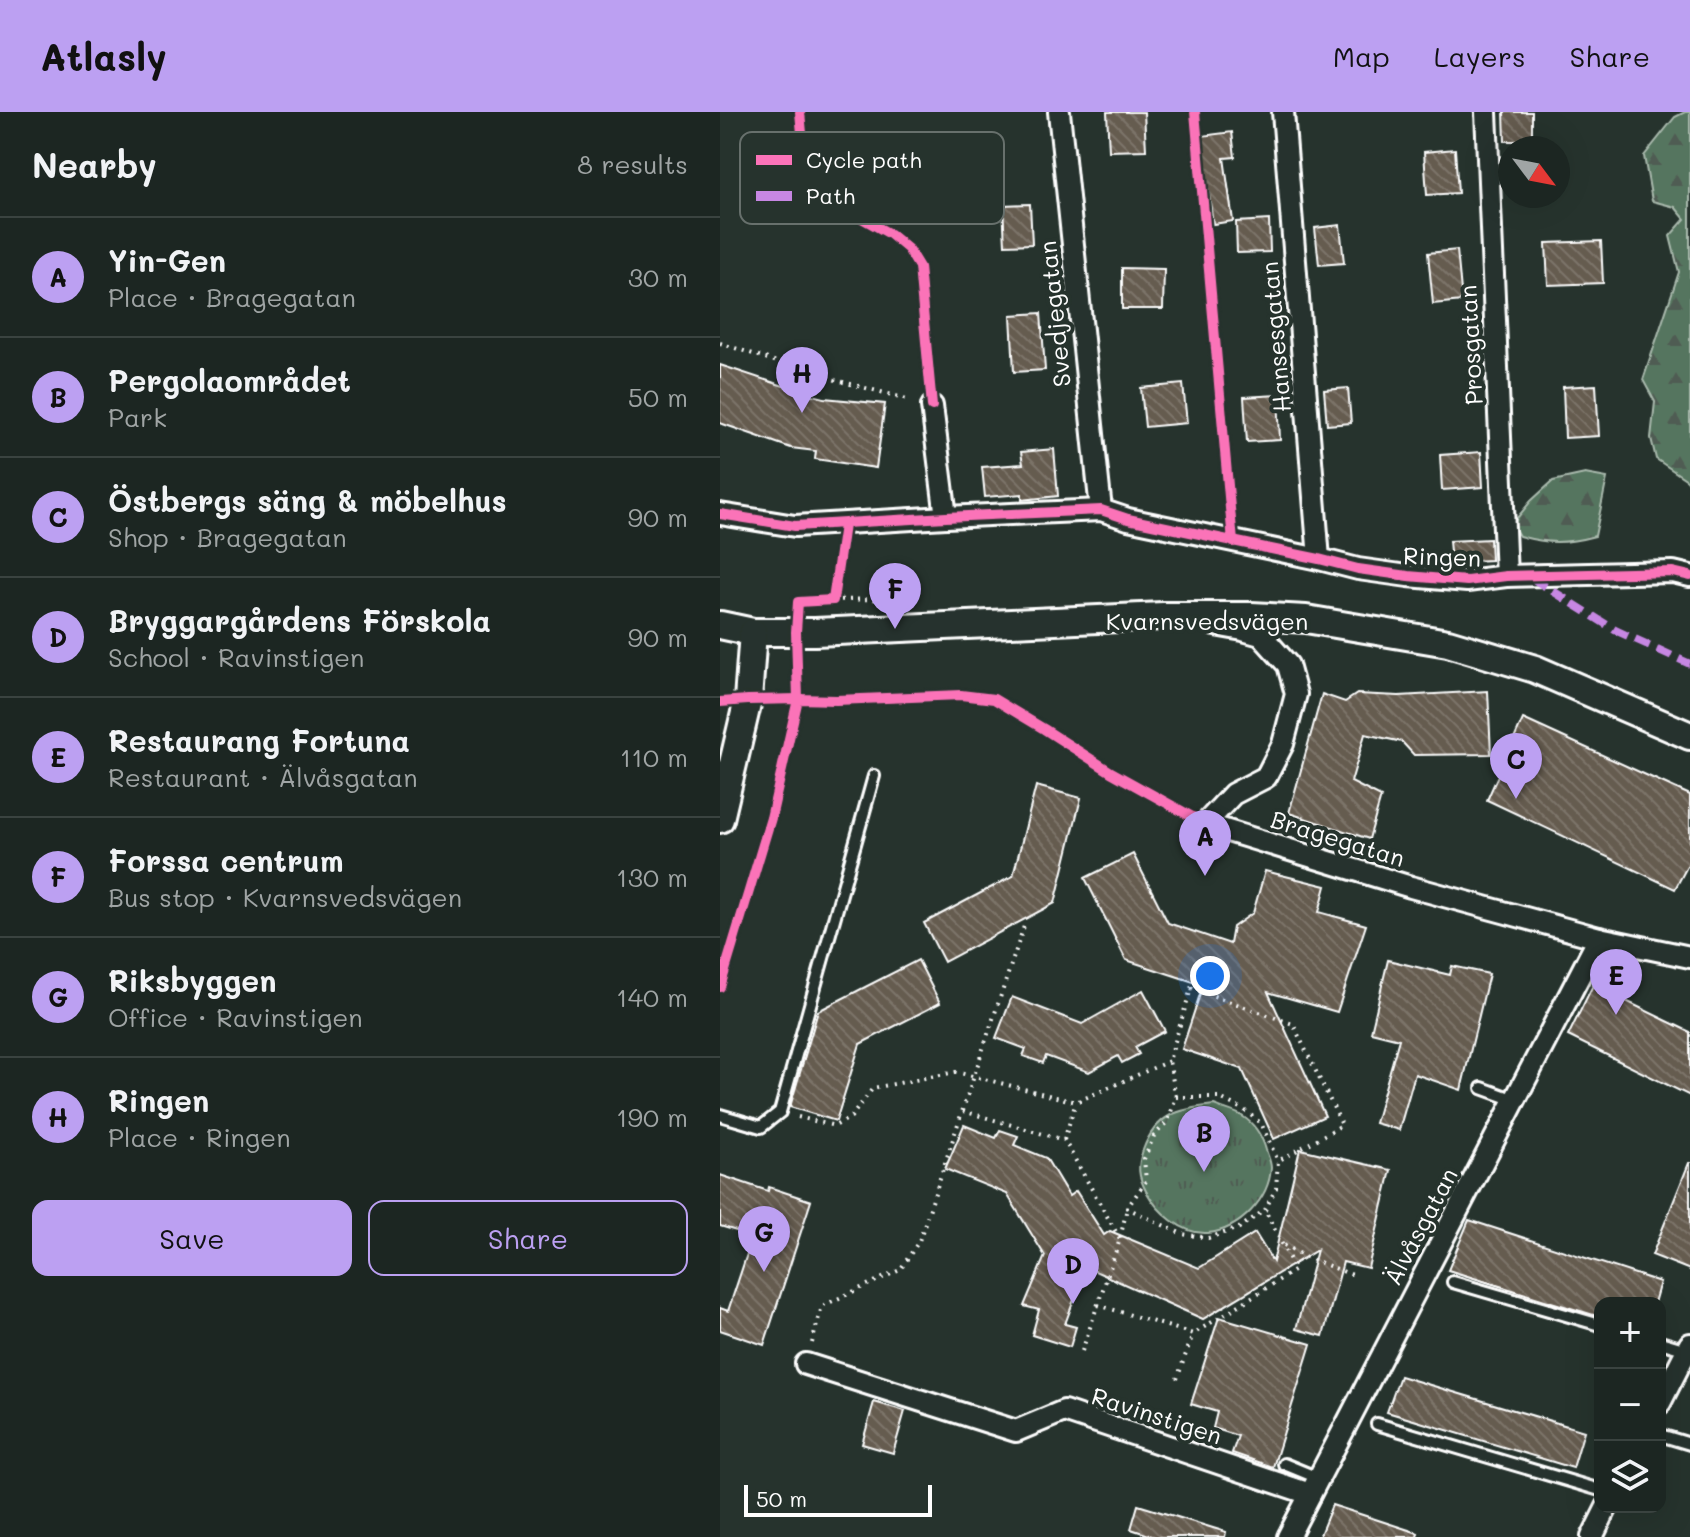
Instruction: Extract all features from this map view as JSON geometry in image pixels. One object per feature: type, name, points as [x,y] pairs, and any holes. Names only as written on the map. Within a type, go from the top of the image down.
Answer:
[{"type":"street","name":"Svedjegatan","points":[[1059,112],[1101,510]]},
{"type":"street","name":"Hansesgatan","points":[[1283,112],[1319,559]]},
{"type":"street","name":"Prosgatan","points":[[1486,112],[1506,576]]},
{"type":"street","points":[[932,406],[946,517]]},
{"type":"street","name":"Ringen","points":[[720,514],[795,526],[1101,510],[1128,519],[1358,569],[1408,576],[1467,581],[1506,576],[1673,572],[1690,576]]},
{"type":"street","name":"Kvarnsvedsvägen","points":[[720,625],[753,632],[880,630],[1163,616],[1306,619],[1448,643],[1535,669],[1690,736]]},
{"type":"street","name":"Bragegatan","points":[[1163,616],[1261,635],[1288,665],[1296,694],[1283,744],[1266,777],[1233,794],[1205,824],[1411,887],[1599,938],[1690,957]]},
{"type":"street","points":[[720,819],[748,700],[753,632]]},
{"type":"street","name":"Kvarnsvedsvägen","points":[[720,643],[753,632]]},
{"type":"street","name":"Älvåsgatan","points":[[1288,1537],[1599,938]]},
{"type":"street","points":[[1666,1391],[1688,1347]]},
{"type":"street","name":"Ravinstigen","points":[[806,1364],[1016,1431],[1064,1411],[1314,1486]]},
{"type":"street","points":[[1592,1537],[1604,1513]]},
{"type":"lane","points":[[720,1115],[761,1127],[780,1112],[874,776]]},
{"type":"lane","points":[[1482,1088],[1515,1100]]},
{"type":"lane","points":[[1453,1282],[1594,1323]]},
{"type":"lane","points":[[1666,1343],[1688,1347]]},
{"type":"lane","points":[[1377,1424],[1594,1488]]},
{"type":"lane","points":[[1666,1437],[1690,1444]]},
{"type":"lane","points":[[1284,1464],[1314,1486]]},
{"type":"path","points":[[720,343],[813,374],[932,406]]},
{"type":"path","points":[[835,585],[827,600],[884,599]]},
{"type":"path","points":[[806,1364],[822,1306],[900,1270],[919,1241],[1025,923]]},
{"type":"path","points":[[1082,1351],[1120,1239],[1127,1208],[1146,1181],[1144,1159],[1154,1136],[1168,1121],[1176,1097],[1169,1061],[1192,985],[1293,1024],[1342,1125],[1278,1161]]},
{"type":"path","points":[[780,1112],[835,1126],[851,1117],[873,1088],[956,1072],[1076,1102],[1169,1061]]},
{"type":"path","points":[[1127,1208],[1182,1234],[1208,1238],[1239,1228],[1265,1210],[1276,1188],[1278,1161],[1261,1123],[1218,1097],[1176,1097]]},
{"type":"path","points":[[1064,1140],[1076,1102]]},
{"type":"path","points":[[963,1111],[1064,1140],[1120,1239]]},
{"type":"path","points":[[1177,1379],[1193,1334],[1295,1270],[1265,1210]]},
{"type":"path","points":[[1282,1244],[1355,1276]]},
{"type":"path","points":[[1098,1305],[1193,1334]]},
{"type":"green space","points":[[1690,112],[1690,484],[1656,459],[1651,438],[1655,402],[1643,380],[1679,272],[1670,236],[1685,219],[1675,207],[1652,201],[1644,156],[1675,117]]},
{"type":"green space","points":[[1585,474],[1607,478],[1595,536],[1557,542],[1519,536],[1512,524],[1531,501],[1553,481]]},
{"type":"green space","points":[[1214,1105],[1247,1119],[1262,1140],[1271,1168],[1265,1191],[1251,1211],[1220,1231],[1198,1233],[1180,1226],[1157,1206],[1141,1181],[1140,1161],[1148,1138],[1162,1121],[1179,1112]]},
{"type":"building","points":[[1107,112],[1144,112],[1146,150],[1109,151]]},
{"type":"building","points":[[1504,112],[1532,112],[1532,136],[1505,136]]},
{"type":"building","points":[[1232,132],[1235,157],[1224,158],[1233,221],[1213,224],[1201,136]]},
{"type":"building","points":[[1455,149],[1458,193],[1427,195],[1424,152]]},
{"type":"building","points":[[1030,204],[1032,244],[1005,245],[1004,205]]},
{"type":"building","points":[[1269,220],[1270,252],[1237,253],[1236,222]]},
{"type":"building","points":[[1340,225],[1344,263],[1319,265],[1315,228]]},
{"type":"building","points":[[1601,241],[1603,283],[1548,285],[1546,243]]},
{"type":"building","points":[[1457,250],[1462,301],[1433,304],[1428,253]]},
{"type":"building","points":[[1122,268],[1164,269],[1163,309],[1122,309]]},
{"type":"building","points":[[1041,313],[1045,370],[1014,372],[1011,315]]},
{"type":"building","points":[[720,365],[824,398],[885,404],[876,468],[815,459],[816,451],[791,448],[720,423]]},
{"type":"building","points":[[1183,384],[1187,423],[1145,427],[1141,388]]},
{"type":"building","points":[[1596,385],[1599,436],[1565,438],[1563,387]]},
{"type":"building","points":[[1348,388],[1351,423],[1327,425],[1324,390]]},
{"type":"building","points":[[1278,395],[1280,440],[1247,442],[1244,397]]},
{"type":"building","points":[[1054,449],[1058,496],[1022,500],[1022,494],[985,497],[982,467],[1023,464],[1021,452]]},
{"type":"building","points":[[1481,452],[1483,487],[1442,490],[1440,455]]},
{"type":"building","points":[[1490,539],[1491,560],[1451,562],[1449,541]]},
{"type":"building","points":[[1488,691],[1491,754],[1414,755],[1402,742],[1365,734],[1351,782],[1381,797],[1369,839],[1289,813],[1322,694],[1345,702],[1357,694],[1399,696]]},
{"type":"building","points":[[1523,719],[1690,795],[1690,861],[1675,889],[1487,800]]},
{"type":"building","points":[[1036,786],[1081,798],[1055,903],[944,962],[924,923],[1013,876]]},
{"type":"building","points":[[1133,854],[1168,923],[1230,944],[1233,927],[1253,913],[1265,871],[1326,886],[1319,912],[1366,925],[1337,1012],[1268,992],[1325,1116],[1274,1139],[1242,1069],[1182,1049],[1203,985],[1126,960],[1085,878]]},
{"type":"building","points":[[918,960],[940,1003],[860,1044],[836,1121],[790,1107],[818,1011]]},
{"type":"building","points":[[1388,960],[1450,975],[1452,966],[1489,974],[1461,1090],[1415,1074],[1399,1130],[1375,1123],[1399,1039],[1371,1032]]},
{"type":"building","points":[[1593,985],[1690,1032],[1690,1096],[1568,1036]]},
{"type":"building","points":[[1143,990],[1165,1031],[1135,1047],[1139,1054],[1122,1063],[1118,1056],[1089,1072],[1046,1056],[1043,1063],[1023,1056],[1026,1049],[996,1038],[1012,997],[1082,1024]]},
{"type":"building","points":[[964,1125],[996,1138],[1000,1130],[1018,1136],[1014,1145],[1046,1158],[1069,1196],[1076,1191],[1104,1235],[1110,1231],[1199,1268],[1255,1233],[1273,1262],[1300,1149],[1391,1170],[1368,1268],[1343,1262],[1323,1336],[1296,1329],[1317,1250],[1203,1319],[1086,1267],[1065,1324],[1076,1327],[1070,1347],[1032,1335],[1039,1310],[1024,1306],[1045,1256],[1007,1194],[945,1169]]},
{"type":"building","points":[[1690,1163],[1690,1270],[1652,1255]]},
{"type":"building","points":[[720,1175],[811,1201],[764,1345],[720,1330],[720,1308],[728,1311],[753,1236],[720,1226]]},
{"type":"building","points":[[1469,1220],[1660,1282],[1656,1297],[1594,1297],[1594,1315],[1448,1270]]},
{"type":"building","points":[[1219,1317],[1311,1344],[1273,1467],[1232,1453],[1238,1436],[1213,1428],[1217,1412],[1191,1404]]},
{"type":"building","points":[[1400,1376],[1584,1431],[1573,1468],[1387,1412]]},
{"type":"building","points":[[874,1402],[905,1411],[893,1453],[862,1444]]},
{"type":"building","points":[[1138,1505],[1226,1532],[1225,1537],[1155,1537],[1131,1529]]},
{"type":"building","points":[[1332,1505],[1418,1533],[1417,1537],[1319,1537]]},
{"type":"marked path","points":[[1532,578],[1615,630],[1690,664]]},
{"type":"cycle path","points":[[800,112],[802,132]]},
{"type":"cycle path","points":[[1195,112],[1233,542]]},
{"type":"cycle path","points":[[872,224],[908,249],[919,267],[932,406]]},
{"type":"cycle path","points":[[720,514],[795,526],[1101,510],[1128,519],[1358,569],[1408,576],[1467,581],[1506,576],[1673,572],[1690,576]]},
{"type":"cycle path","points":[[720,987],[771,818],[798,699],[798,602],[833,600],[844,525]]},
{"type":"cycle path","points":[[720,702],[961,695],[994,699],[1111,772],[1205,824]]},
{"type":"place","name":"Ringen","points":[[802,413]]},
{"type":"place","name":"Forssa centrum","points":[[895,629]]},
{"type":"place","name":"Östbergs säng & möbelhus","points":[[1516,799]]},
{"type":"place","name":"Yin-Gen","points":[[1205,876]]},
{"type":"place","name":"Restaurang Fortuna","points":[[1616,1015]]},
{"type":"place","name":"Pergolaområdet","points":[[1204,1172]]},
{"type":"place","name":"Riksbyggen","points":[[764,1272]]},
{"type":"place","name":"Bryggargårdens Förskola","points":[[1073,1304]]}]
